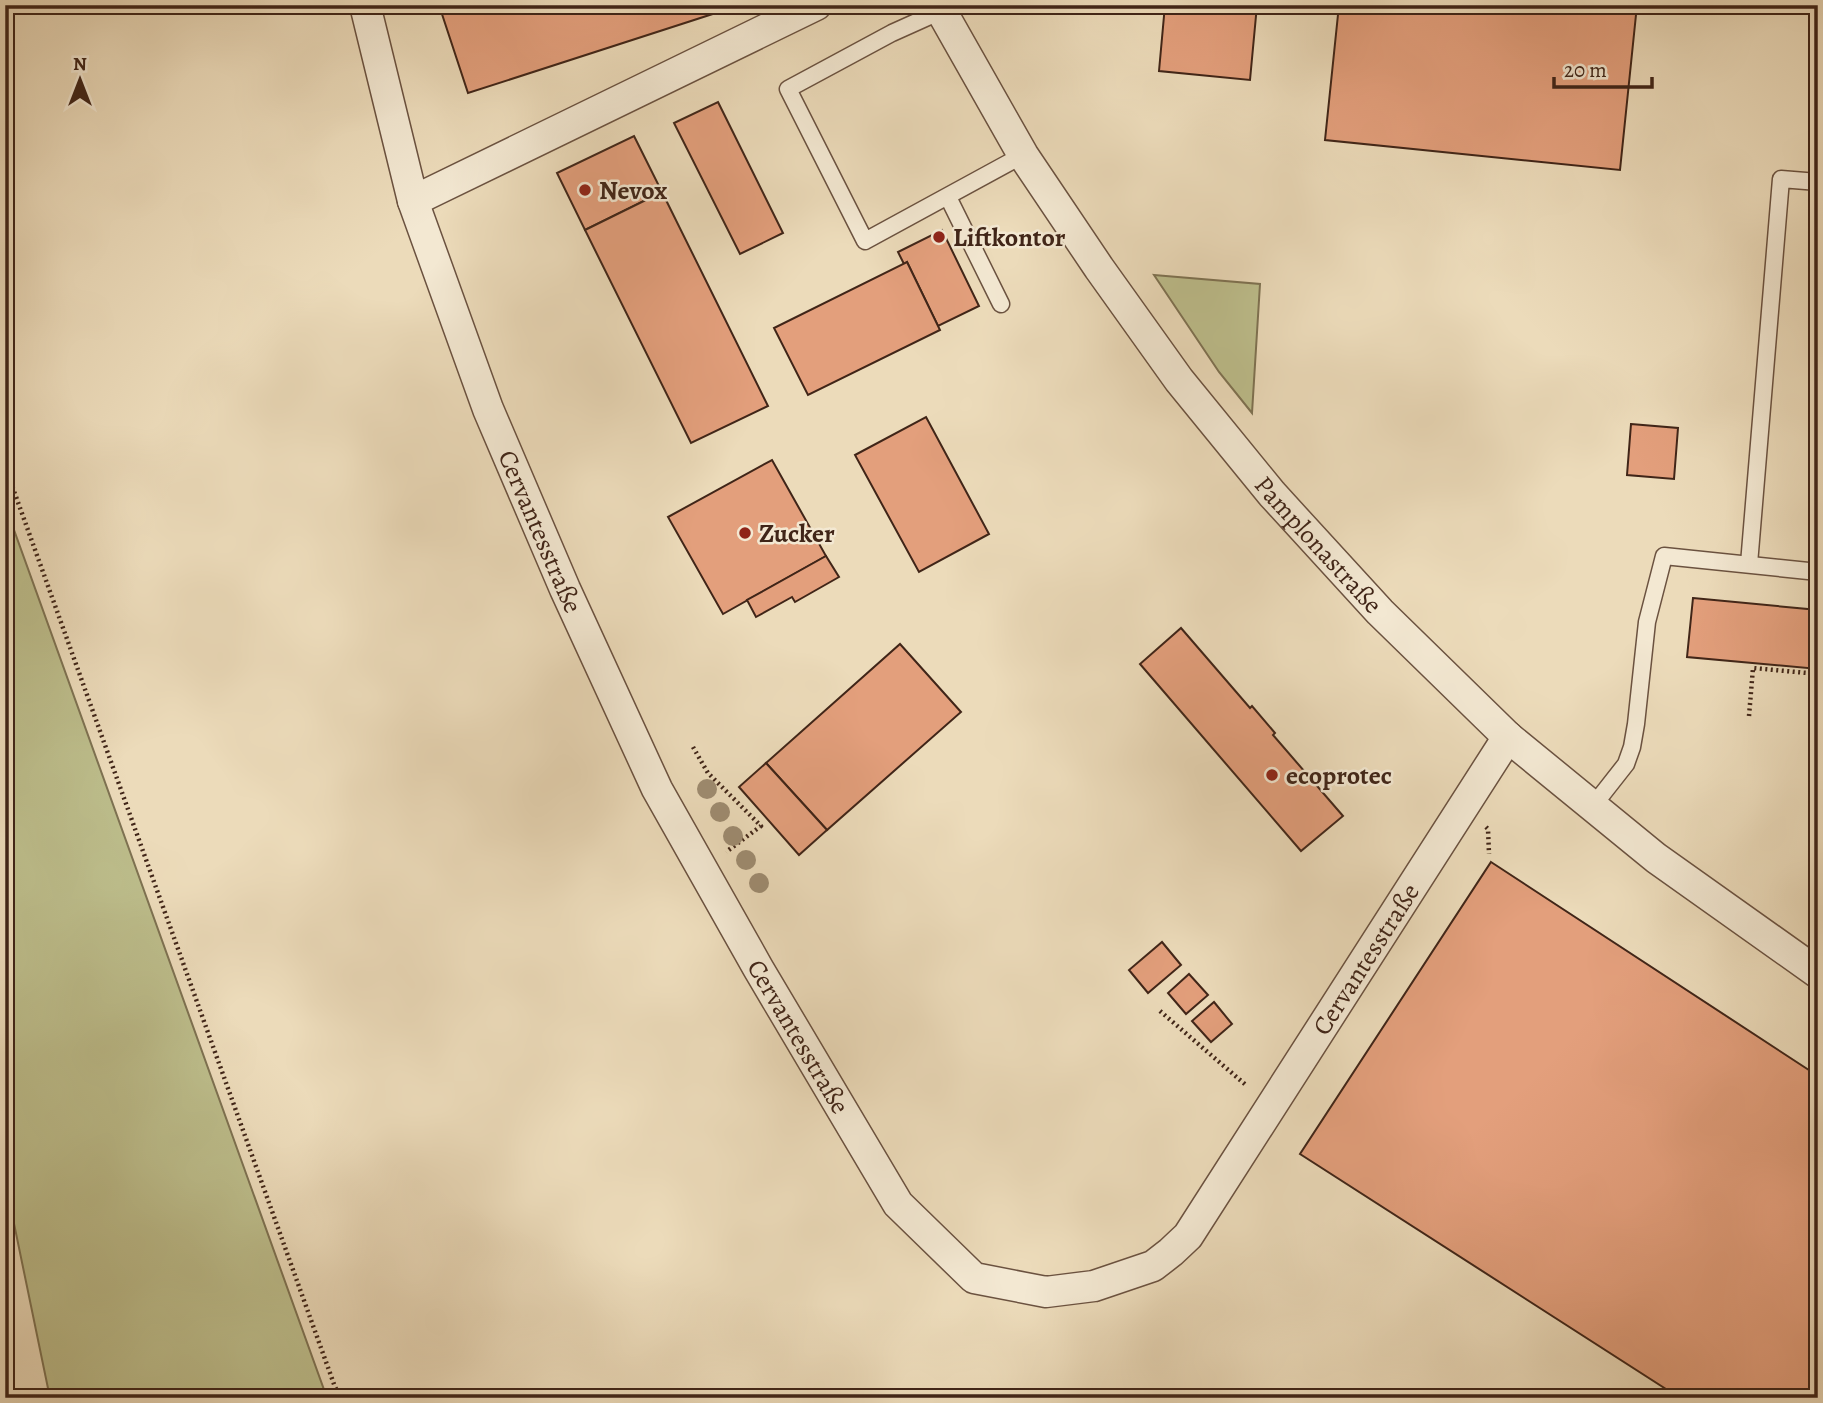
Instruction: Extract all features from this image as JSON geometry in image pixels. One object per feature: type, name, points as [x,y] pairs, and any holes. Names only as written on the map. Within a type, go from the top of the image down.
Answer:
[{"type":"street","name":"Cervantesstraße","points":[[365,5],[413,201],[488,409],[565,589],[657,789],[758,968],[898,1204],[974,1278],[1046,1293],[1094,1286],[1153,1266],[1188,1236],[1508,737]]},
{"type":"street","points":[[413,201],[816,5]]},
{"type":"street","name":"Pamplonastraße","points":[[940,8],[1023,155],[1099,268],[1171,369],[1272,494],[1380,612],[1508,737],[1656,859],[1818,973]]},
{"type":"lane","points":[[940,8],[788,89],[865,241],[1023,155]]},
{"type":"lane","points":[[1749,565],[1781,179],[1818,182]]},
{"type":"lane","points":[[948,197],[1001,304]]},
{"type":"lane","points":[[1593,806],[1626,764],[1632,747],[1647,622],[1664,556],[1818,572]]},
{"type":"path","points":[[5,466],[341,1398]]},
{"type":"path","points":[[1749,716],[1753,668],[1818,674]]},
{"type":"path","points":[[693,747],[708,773],[761,825],[728,851]]},
{"type":"path","points":[[1488,829],[1489,854]]},
{"type":"path","points":[[1160,1012],[1220,1063]]},
{"type":"green space","points":[[1154,275],[1260,284],[1252,413],[1219,372]]},
{"type":"green space","points":[[5,505],[327,1398],[50,1398],[5,1180]]},
{"type":"building","points":[[439,5],[724,5],[725,10],[468,93]]},
{"type":"building","points":[[1165,5],[1257,5],[1250,80],[1159,71]]},
{"type":"building","points":[[1339,5],[1637,5],[1620,170],[1325,140]]},
{"type":"building","points":[[718,102],[783,233],[740,254],[674,123]]},
{"type":"building","points":[[634,136],[662,192],[585,230],[557,173]]},
{"type":"building","points":[[662,192],[768,406],[691,443],[585,230]]},
{"type":"building","points":[[942,230],[979,306],[938,326],[907,262],[904,264],[898,252]]},
{"type":"building","points":[[907,262],[940,330],[808,395],[774,328]]},
{"type":"building","points":[[926,417],[989,534],[919,572],[855,455]]},
{"type":"building","points":[[1631,424],[1678,428],[1674,479],[1627,475]]},
{"type":"building","name":"Zucker","points":[[772,460],[826,556],[723,614],[668,517]]},
{"type":"building","points":[[826,556],[839,577],[795,602],[792,597],[756,617],[747,600]]},
{"type":"building","points":[[1693,598],[1818,610],[1818,669],[1687,657]]},
{"type":"building","name":"ecoprotec","points":[[1181,628],[1250,708],[1252,706],[1275,733],[1273,735],[1343,816],[1301,851],[1140,664]]},
{"type":"building","points":[[900,644],[961,712],[827,830],[766,763]]},
{"type":"building","points":[[766,763],[827,830],[799,855],[739,787]]},
{"type":"building","points":[[1491,862],[1818,1076],[1818,1376],[1805,1398],[1680,1398],[1300,1154]]},
{"type":"building","points":[[1162,942],[1181,965],[1148,993],[1129,970]]},
{"type":"building","points":[[1189,974],[1208,995],[1186,1014],[1168,993]]},
{"type":"building","points":[[1214,1002],[1232,1024],[1211,1042],[1192,1021]]},
{"type":"place","name":"Nevox","points":[[585,190]]},
{"type":"place","name":"Liftkontor","points":[[939,237]]},
{"type":"place","name":"Zucker","points":[[745,533]]},
{"type":"place","name":"ecoprotec","points":[[1272,775]]}]
